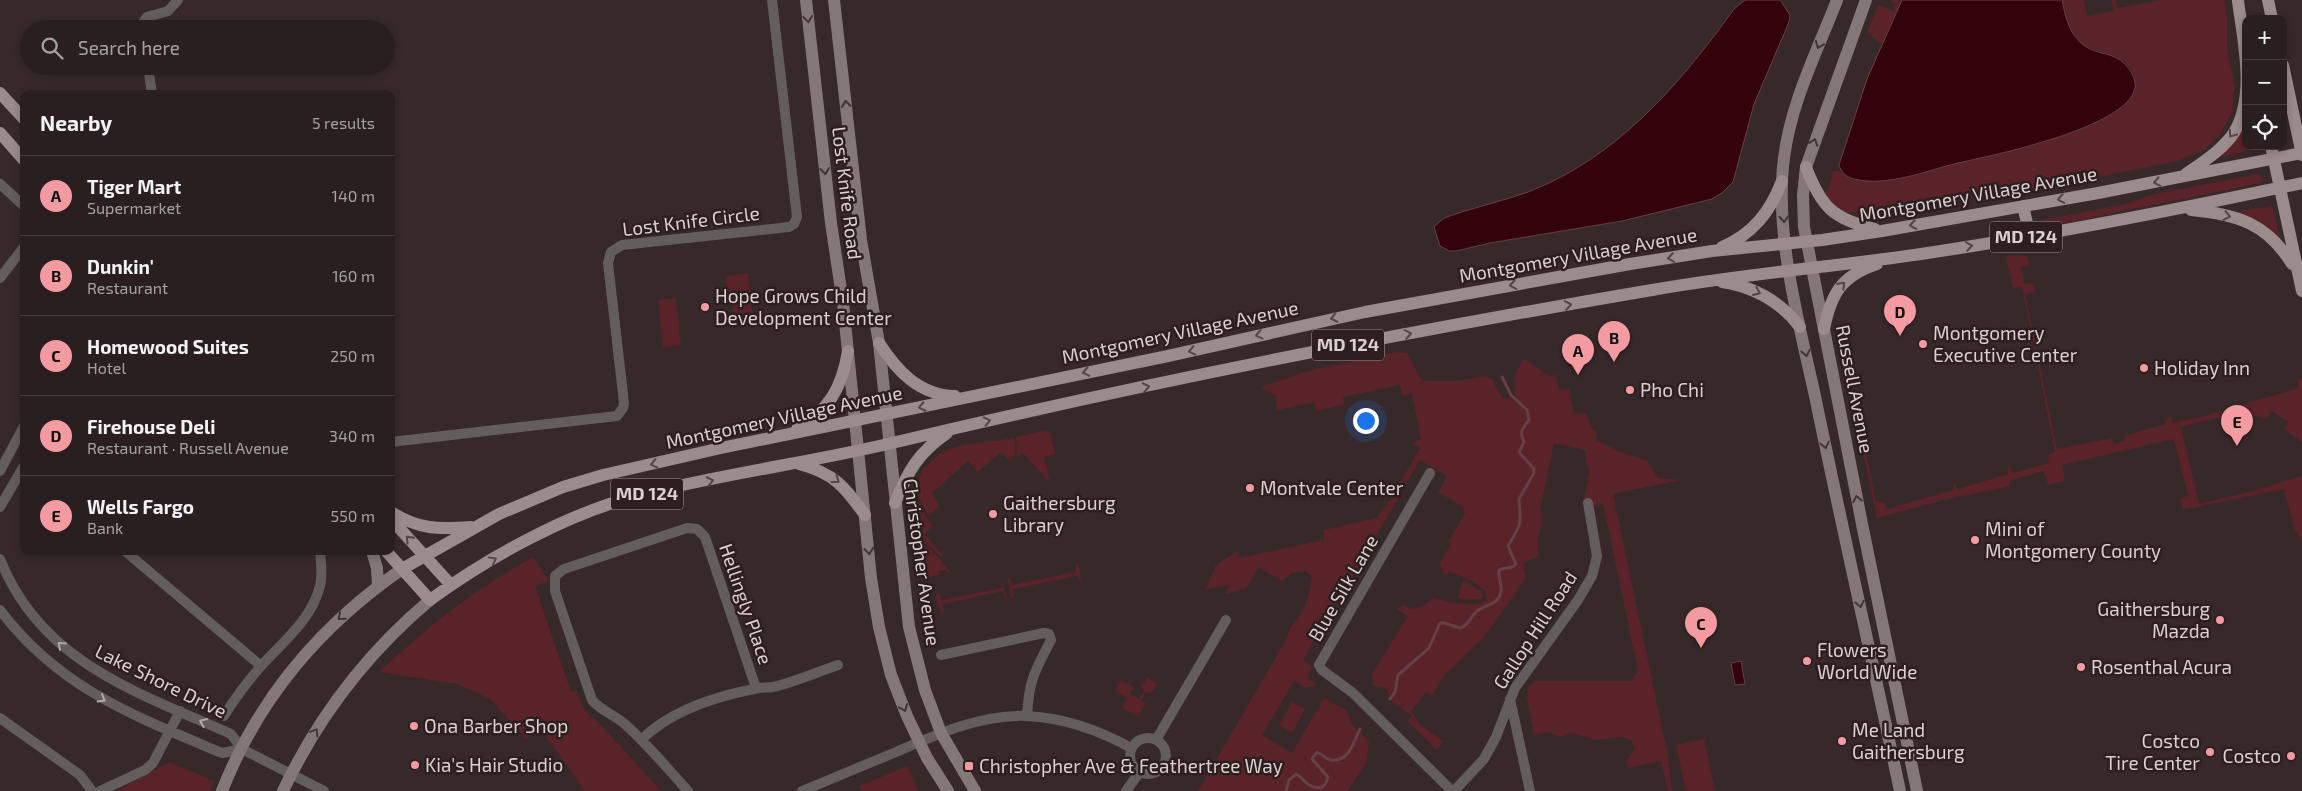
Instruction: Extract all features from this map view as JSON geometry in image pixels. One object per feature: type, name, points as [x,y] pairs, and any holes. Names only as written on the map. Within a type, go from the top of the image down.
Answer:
[{"type":"main road","points":[[2238,0],[2242,17]]},
{"type":"main road","points":[[2182,177],[2224,145],[2235,131],[2241,117],[2245,96],[2245,73],[2238,0]]},
{"type":"main road","points":[[2268,0],[2271,15]]},
{"type":"main road","points":[[2287,76],[2302,103]]},
{"type":"main road","points":[[2287,84],[2302,154]]},
{"type":"main road","points":[[0,93],[20,115]]},
{"type":"main road","points":[[0,133],[20,156]]},
{"type":"main road","points":[[2272,152],[2302,292]]},
{"type":"main road","name":"Montgomery Village Avenue","points":[[402,569],[476,527],[535,498],[563,487],[621,471],[787,434],[1168,356],[1366,312],[1712,252],[1882,230],[2023,206],[2182,177],[2272,152]]},
{"type":"main road","name":"MD 124","points":[[2272,152],[2302,154]]},
{"type":"main road","points":[[1806,167],[1817,194],[1831,211],[1861,226],[1882,230]]},
{"type":"main road","points":[[1712,252],[1732,243],[1759,223],[1776,197],[1782,181]]},
{"type":"main road","name":"MD 124","points":[[430,600],[451,585],[560,524],[634,496],[888,444],[1253,363],[1490,318],[1710,280],[1896,257],[2030,236],[2179,209],[2302,183]]},
{"type":"main road","points":[[2023,206],[2030,236]]},
{"type":"main road","points":[[2179,209],[2230,216],[2259,227],[2283,250],[2297,272]]},
{"type":"main road","points":[[1824,329],[1828,309],[1837,290],[1851,276],[1896,257]]},
{"type":"main road","points":[[1710,280],[1747,288],[1772,299],[1788,312],[1800,327]]},
{"type":"main road","points":[[879,343],[892,363],[908,379],[920,387],[945,396],[970,396]]},
{"type":"main road","points":[[787,434],[812,420],[830,402],[843,377],[848,351]]},
{"type":"main road","points":[[895,503],[916,460],[930,444],[955,428]]},
{"type":"main road","points":[[794,463],[816,468],[836,479],[848,490],[865,515]]},
{"type":"main road","name":"MD 124","points":[[395,515],[403,520],[438,530],[476,527]]},
{"type":"main road","points":[[395,523],[451,585]]},
{"type":"main road","points":[[390,555],[430,600]]},
{"type":"street","points":[[145,20],[147,16],[166,12],[178,0]]},
{"type":"street","name":"Lost Knife Circle","points":[[395,442],[616,416],[623,408],[624,403],[608,263],[612,252],[622,245],[789,227],[794,224],[797,217],[772,0]]},
{"type":"street","name":"Lost Knife Road","points":[[806,0],[831,223],[860,450]]},
{"type":"street","name":"Lost Knife Road","points":[[834,0],[861,240],[879,343],[888,444]]},
{"type":"street","points":[[1837,0],[1794,109],[1788,133],[1782,181],[1786,243],[1800,327],[1900,791]]},
{"type":"street","name":"Russell Avenue","points":[[1866,0],[1806,167],[1803,195],[1804,227],[1862,529],[1918,791]]},
{"type":"street","points":[[149,75],[151,90]]},
{"type":"street","points":[[0,184],[20,202]]},
{"type":"street","points":[[0,278],[20,252]]},
{"type":"street","points":[[0,471],[20,434]]},
{"type":"street","name":"Christopher Avenue","points":[[888,444],[909,627],[925,690],[941,733],[975,791]]},
{"type":"street","points":[[860,450],[865,515],[879,628],[891,674],[919,742],[948,791]]},
{"type":"street","points":[[0,507],[20,473]]},
{"type":"street","name":"Blue Silk Lane","points":[[1430,473],[1320,662],[1322,670],[1361,700],[1453,791]]},
{"type":"street","name":"Gallop Hill Road","points":[[1453,791],[1476,768],[1490,749],[1510,698],[1520,680],[1578,600],[1592,576],[1598,556],[1588,503]]},
{"type":"street","name":"Hellingly Place","points":[[688,791],[641,740],[623,723],[601,709],[592,700],[553,585],[554,576],[560,571],[687,528],[697,529],[705,537],[756,688]]},
{"type":"street","points":[[130,555],[261,666]]},
{"type":"street","points":[[224,716],[238,694],[261,666],[292,635],[312,605],[320,586],[322,569],[320,555]]},
{"type":"street","points":[[373,555],[377,568],[378,586]]},
{"type":"street","name":"Lake Shore Drive","points":[[0,559],[9,579],[27,608],[38,622],[68,651],[108,678],[232,734],[242,749],[222,753],[106,702],[67,677],[35,649],[0,610]]},
{"type":"street","name":"Montgomery Village Avenue","points":[[222,791],[266,705],[313,643],[378,586],[402,569]]},
{"type":"street","points":[[284,791],[291,774],[319,726],[357,671],[397,629],[430,600]]},
{"type":"street","points":[[1156,740],[1226,620]]},
{"type":"street","points":[[941,655],[1044,633],[1048,634],[1050,641],[1036,667],[1030,684],[1027,716]]},
{"type":"street","points":[[641,740],[657,725],[672,716],[756,688],[772,687],[838,665]]},
{"type":"street","points":[[1510,698],[1530,791]]},
{"type":"street","points":[[100,791],[145,770],[154,763],[180,711]]},
{"type":"street","points":[[802,791],[822,787],[941,733],[979,722],[1027,716],[1079,725],[1101,732],[1131,748]]},
{"type":"street","points":[[0,718],[80,775],[92,791]]},
{"type":"street","points":[[1141,739],[1156,740],[1163,746],[1166,752],[1165,764],[1158,772],[1152,774],[1139,773],[1130,762],[1131,748],[1141,739]]},
{"type":"street","points":[[242,749],[324,791]]},
{"type":"street","points":[[1126,791],[1139,773]]},
{"type":"shaded area","points":[[1745,0],[1780,0],[1790,15],[1789,22],[1754,104],[1733,182],[1723,192],[1712,199],[1622,221],[1490,243],[1456,251],[1449,251],[1440,246],[1434,227],[1444,218],[1528,192],[1590,160],[1618,139],[1669,91],[1734,9]]},
{"type":"shaded area","points":[[1889,0],[1902,0],[1882,44],[1867,33],[1878,5],[1893,11],[1896,4]]},
{"type":"shaded area","points":[[1902,0],[2062,0],[2064,11],[2075,37],[2091,50],[2111,56],[2124,63],[2132,74],[2135,88],[2127,102],[2109,115],[2057,138],[1893,180],[1867,181],[1851,178],[1844,174],[1839,165],[1867,79]]},
{"type":"shaded area","points":[[2062,0],[2084,0],[2087,16],[2114,11],[2112,0],[2116,0],[2117,8],[2162,0],[2224,0],[2227,17],[2227,50],[2235,88],[2232,112],[2219,136],[2205,149],[2178,161],[2041,188],[2041,186],[2036,186],[2036,188],[2024,190],[1848,213],[1835,207],[1823,195],[1830,186],[1833,171],[1840,171],[1852,179],[1861,180],[1886,181],[1907,177],[2058,138],[2110,115],[2127,102],[2135,88],[2135,76],[2131,68],[2115,57],[2086,46],[2079,41],[2070,27]]},
{"type":"shaded area","points":[[2242,124],[2242,150],[2253,150],[2219,157]]},
{"type":"shaded area","points":[[2259,174],[2265,179],[2261,183],[2066,223],[2046,226],[2041,224],[2044,220],[2126,204],[2154,194]]},
{"type":"shaded area","points":[[2271,206],[2280,239],[2237,212]]},
{"type":"shaded area","points":[[2016,255],[2028,257],[2029,264],[2021,267],[2024,284],[2031,283],[2034,285],[2035,292],[2025,294],[2057,449],[2112,438],[2114,444],[2125,441],[2124,436],[2165,424],[2170,414],[2173,423],[2204,416],[2299,388],[2297,380],[2302,378],[2302,442],[2286,431],[2284,428],[2288,422],[2272,411],[2266,419],[2240,412],[2181,427],[2199,504],[2302,476],[2302,541],[2295,531],[2284,489],[2183,510],[2180,498],[2188,496],[2174,439],[2062,465],[2065,481],[2048,485],[2044,471],[2009,481],[2010,486],[1944,500],[1877,518],[1855,413],[1861,411],[1866,415],[1859,418],[1876,502],[1884,502],[1887,509],[1953,490],[1953,482],[1958,489],[2008,474],[2008,466],[2013,473],[2049,463],[2047,455],[2055,452],[2022,287],[2014,288],[2012,285],[2006,257]]},
{"type":"shaded area","points":[[748,273],[752,313],[734,315],[731,291],[727,291],[726,276]]},
{"type":"shaded area","points":[[676,298],[681,345],[663,347],[658,300]]},
{"type":"shaded area","points":[[1396,352],[1407,353],[1420,378],[1425,381],[1456,381],[1486,376],[1493,380],[1497,390],[1504,399],[1515,396],[1514,376],[1524,359],[1550,376],[1556,375],[1559,390],[1569,389],[1574,413],[1586,414],[1592,428],[1597,432],[1596,440],[1618,451],[1647,461],[1658,478],[1681,480],[1613,494],[1668,756],[1672,791],[1668,791],[1661,761],[1628,768],[1626,761],[1635,749],[1631,740],[1622,737],[1596,740],[1572,733],[1561,737],[1549,732],[1534,735],[1527,697],[1528,686],[1535,681],[1631,681],[1638,671],[1603,504],[1594,506],[1592,500],[1583,502],[1590,470],[1586,463],[1586,450],[1554,443],[1540,510],[1542,524],[1538,540],[1538,557],[1523,563],[1526,578],[1485,636],[1444,676],[1432,695],[1426,692],[1411,711],[1419,724],[1443,741],[1437,750],[1407,721],[1412,716],[1393,703],[1385,687],[1373,686],[1372,674],[1408,616],[1396,609],[1404,605],[1411,609],[1423,606],[1433,598],[1453,603],[1468,604],[1475,604],[1487,599],[1486,592],[1473,581],[1450,572],[1444,575],[1440,563],[1451,544],[1448,542],[1465,513],[1463,507],[1438,492],[1447,476],[1420,460],[1403,489],[1398,486],[1420,448],[1414,444],[1415,441],[1421,440],[1412,394],[1402,396],[1400,385],[1343,397],[1344,405],[1316,411],[1314,402],[1277,410],[1276,396],[1261,387],[1308,371]]},
{"type":"shaded area","points":[[1044,431],[1050,432],[1055,454],[1044,457],[1050,483],[1023,453],[1017,458],[1016,437]]},
{"type":"shaded area","points":[[1014,438],[1015,453],[1010,461],[1001,452],[978,472],[968,461],[932,493],[939,506],[929,516],[913,491],[930,461],[941,453],[967,444]]},
{"type":"shaded area","points":[[1395,492],[1400,495],[1303,660],[1312,666],[1308,678],[1317,685],[1305,688],[1294,681],[1262,735],[1292,753],[1324,698],[1346,710],[1353,726],[1369,741],[1367,761],[1348,791],[1198,791],[1291,628],[1301,614],[1312,576],[1305,571],[1292,573],[1282,581],[1259,568],[1246,588],[1225,594],[1229,585],[1206,589],[1212,573],[1215,572],[1215,566],[1237,551],[1239,558],[1324,540],[1324,530],[1376,518]]},
{"type":"shaded area","points":[[912,493],[933,526],[924,534],[943,555],[941,557],[916,533]]},
{"type":"shaded area","points":[[916,540],[930,549],[951,572],[947,573],[946,570],[938,571],[939,575],[925,577],[917,572],[916,547],[918,547]]},
{"type":"shaded area","points":[[533,557],[549,581],[535,586],[571,692],[576,691],[585,711],[602,726],[661,791],[585,791],[540,728],[526,739],[490,699],[457,684],[379,672],[415,639],[453,609]]},
{"type":"shaded area","points":[[1076,563],[1079,567],[1081,584],[1077,576],[1013,589],[1014,597],[1011,598],[1008,578],[1010,578],[1012,585],[1076,572]]},
{"type":"shaded area","points":[[1002,579],[1007,599],[1005,599],[1003,591],[943,604],[944,613],[940,611],[936,596],[939,592],[942,600],[1002,588]]},
{"type":"shaded area","points":[[1463,580],[1481,591],[1483,596],[1481,599],[1469,600],[1458,598]]},
{"type":"shaded area","points":[[1741,661],[1745,684],[1735,685],[1731,663]]},
{"type":"shaded area","points":[[1148,677],[1156,683],[1156,686],[1151,693],[1146,692],[1141,700],[1146,703],[1138,717],[1122,708],[1127,698],[1115,691],[1121,680],[1134,687],[1130,694],[1139,699],[1144,691],[1141,687]]},
{"type":"shaded area","points":[[1292,702],[1305,709],[1292,733],[1279,725]]},
{"type":"shaded area","points":[[1704,739],[1715,791],[1686,791],[1676,745]]},
{"type":"shaded area","points":[[170,762],[214,781],[210,791],[116,791]]},
{"type":"shaded area","points":[[908,766],[918,791],[861,791],[859,786]]},
{"type":"waterway","points":[[1390,699],[1395,692],[1398,675],[1429,648],[1440,623],[1460,628],[1465,625],[1479,609],[1494,602],[1500,596],[1499,571],[1516,564],[1508,546],[1520,524],[1519,499],[1534,473],[1534,469],[1519,452],[1524,442],[1522,431],[1529,420],[1527,410],[1511,395],[1502,377]]},
{"type":"waterway","points":[[1286,791],[1289,780],[1296,774],[1308,784],[1318,788],[1322,787],[1328,777],[1312,759],[1317,752],[1331,760],[1343,758],[1353,745],[1360,729]]},
{"type":"place","name":"Hope Grows Child Development Center","points":[[705,307]]},
{"type":"place","name":"Firehouse Deli","points":[[1900,336]]},
{"type":"place","name":"Montgomery Executive Center","points":[[1923,344]]},
{"type":"place","name":"Dunkin'","points":[[1614,362]]},
{"type":"place","name":"Holiday Inn","points":[[2144,368]]},
{"type":"place","name":"Tiger Mart","points":[[1578,375]]},
{"type":"place","name":"Pho Chi","points":[[1630,390]]},
{"type":"place","name":"Wells Fargo","points":[[2237,446]]},
{"type":"place","name":"Montvale Center","points":[[1250,488]]},
{"type":"place","name":"Gaithersburg Library","points":[[993,514]]},
{"type":"place","name":"Mini of Montgomery County","points":[[1975,540]]},
{"type":"place","name":"Gaithersburg Mazda","points":[[2220,620]]},
{"type":"place","name":"Homewood Suites","points":[[1701,648]]},
{"type":"place","name":"Flowers World Wide","points":[[1807,661]]},
{"type":"place","name":"Rosenthal Acura","points":[[2081,667]]},
{"type":"place","name":"Ona Barber Shop","points":[[414,726]]},
{"type":"place","name":"Me Land Gaithersburg","points":[[1842,741]]},
{"type":"place","name":"Costco Tire Center","points":[[2210,752]]},
{"type":"place","name":"Costco","points":[[2291,756]]},
{"type":"place","name":"Kia's Hair Studio","points":[[415,765]]},
{"type":"place","name":"Christopher Ave & Feathertree Way","points":[[969,766]]}]
